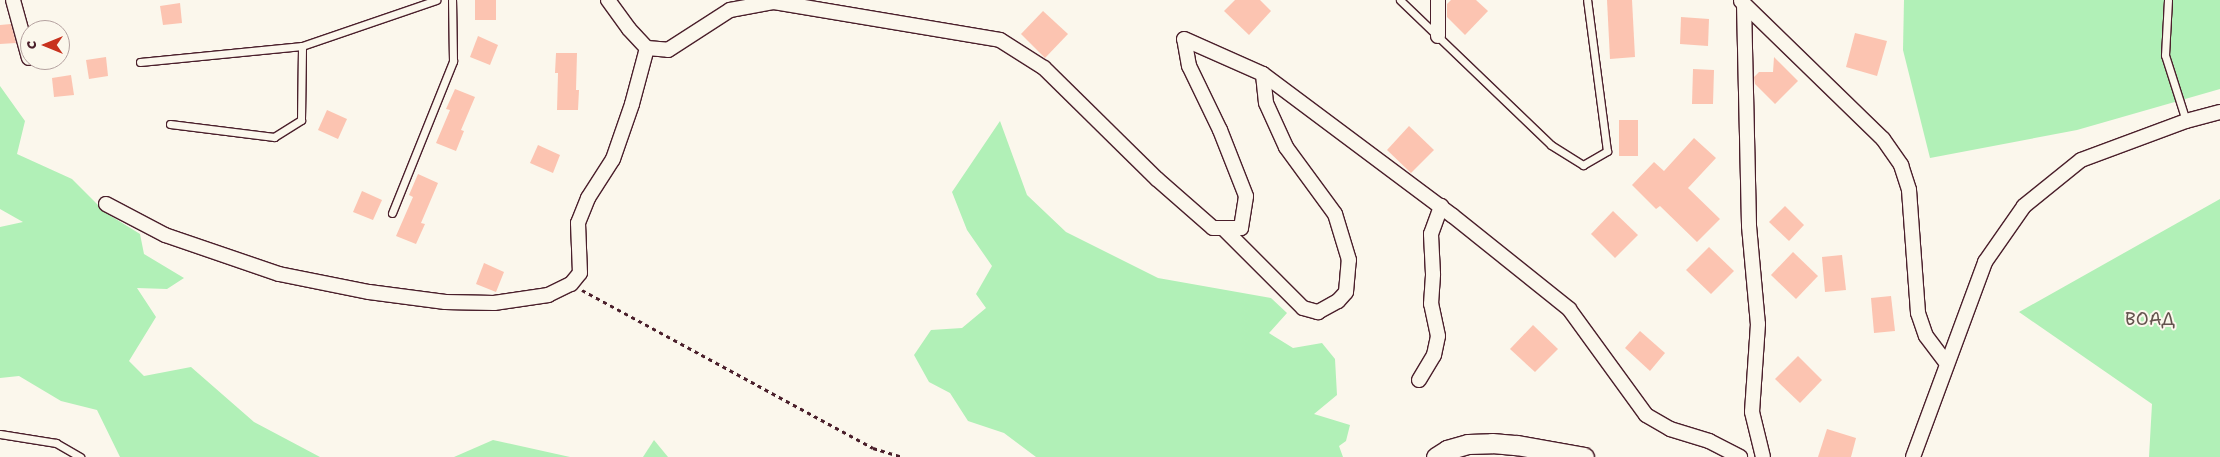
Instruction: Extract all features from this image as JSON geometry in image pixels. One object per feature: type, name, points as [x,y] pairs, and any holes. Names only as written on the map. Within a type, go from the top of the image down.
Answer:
[{"type":"main road","points":[[1436,457],[1447,450],[1468,444],[1492,443],[1584,457]]},
{"type":"street","points":[[13,0],[20,25]]},
{"type":"street","points":[[608,0],[629,30],[647,48],[668,50],[730,10],[774,2],[1000,40],[1044,68],[1157,178],[1213,228],[1241,228],[1246,196],[1220,130],[1188,66],[1184,39],[1263,74],[1441,206],[1570,310],[1646,416],[1670,429],[1709,441],[1740,457]]},
{"type":"street","points":[[1438,0],[1438,36]]},
{"type":"street","points":[[1742,2],[1883,139],[1901,164],[1909,190],[1918,313],[1926,336],[1946,363]]},
{"type":"street","points":[[1742,2],[1749,226],[1758,324],[1752,412],[1763,457]]},
{"type":"street","points":[[106,204],[165,235],[279,274],[370,292],[445,302],[494,303],[548,295],[571,284],[580,273],[578,223],[588,198],[613,159],[632,104],[647,48]]},
{"type":"street","points":[[1223,228],[1303,308],[1318,312],[1338,301],[1346,292],[1349,260],[1335,214],[1286,146],[1266,102],[1263,74]]},
{"type":"street","points":[[1912,457],[1985,262],[2024,206],[2081,160],[2186,121],[2220,112]]},
{"type":"street","points":[[1419,380],[1434,355],[1438,336],[1431,304],[1433,274],[1431,234],[1441,206]]},
{"type":"lane","points":[[140,62],[302,46],[436,0]]},
{"type":"lane","points":[[392,213],[453,61],[452,0]]},
{"type":"lane","points":[[1400,0],[1551,145],[1583,164],[1607,151],[1587,0]]},
{"type":"lane","points":[[2168,0],[2165,55],[2186,121]]},
{"type":"lane","points":[[170,124],[274,137],[301,120],[302,46]]},
{"type":"lane","points":[[0,434],[56,443],[80,457]]},
{"type":"path","points":[[571,284],[873,448],[902,457]]},
{"type":"green space","points":[[1904,0],[2220,0],[2220,89],[2077,130],[1930,158],[1903,50]]},
{"type":"green space","points":[[0,86],[25,121],[17,154],[72,179],[106,213],[140,234],[144,254],[184,278],[167,289],[137,288],[156,317],[129,361],[144,376],[191,367],[254,422],[320,457],[120,457],[97,410],[61,401],[19,376],[0,378],[0,227],[23,222],[0,209]]},
{"type":"green space","points":[[1000,121],[1027,195],[1066,232],[1158,278],[1271,298],[1287,313],[1269,333],[1293,348],[1322,343],[1335,359],[1337,395],[1314,414],[1350,425],[1346,441],[1339,446],[1343,457],[1036,457],[1004,433],[968,421],[950,393],[929,382],[914,355],[931,330],[962,328],[986,308],[976,294],[992,266],[967,230],[952,192]]},
{"type":"green space","name":"ВОАД","points":[[2220,199],[2220,457],[2149,457],[2152,404],[2019,312]]},
{"type":"green space","points":[[493,440],[570,457],[454,457]]},
{"type":"green space","points":[[654,440],[668,457],[643,457]]},
{"type":"building","points":[[475,0],[496,0],[496,20],[475,20]]},
{"type":"building","points":[[1235,0],[1260,0],[1271,11],[1249,35],[1224,11]]},
{"type":"building","points":[[1451,0],[1476,0],[1488,11],[1465,35],[1447,17],[1447,4]]},
{"type":"building","points":[[1607,0],[1632,0],[1635,57],[1610,59]]},
{"type":"building","points":[[180,3],[182,23],[163,25],[160,6]]},
{"type":"building","points":[[1043,11],[1068,34],[1045,58],[1021,34]]},
{"type":"building","points":[[1681,17],[1709,19],[1708,46],[1680,44]]},
{"type":"building","points":[[11,24],[16,43],[0,44],[0,25]]},
{"type":"building","points":[[1855,33],[1887,41],[1877,76],[1846,67]]},
{"type":"building","points":[[478,36],[498,45],[490,65],[470,57]]},
{"type":"building","points":[[556,53],[577,53],[576,90],[579,90],[578,110],[557,110],[558,73],[555,73]]},
{"type":"building","points":[[106,57],[108,76],[89,79],[86,60]]},
{"type":"building","points":[[1774,57],[1798,81],[1775,104],[1755,84],[1754,77],[1759,72],[1773,72]]},
{"type":"building","points":[[1693,69],[1714,70],[1713,104],[1692,104]]},
{"type":"building","points":[[71,75],[74,95],[54,97],[52,78]]},
{"type":"building","points":[[455,89],[475,97],[461,130],[464,131],[456,151],[436,143],[450,110],[446,109]]},
{"type":"building","points":[[327,110],[347,119],[338,139],[318,130]]},
{"type":"building","points":[[1619,120],[1638,120],[1638,156],[1619,156]]},
{"type":"building","points":[[1409,126],[1434,150],[1411,173],[1387,150]]},
{"type":"building","points":[[1694,138],[1716,158],[1688,188],[1720,219],[1697,242],[1660,206],[1656,209],[1632,185],[1654,162],[1664,171]]},
{"type":"building","points":[[538,145],[560,155],[553,173],[530,163]]},
{"type":"building","points":[[418,174],[438,183],[421,223],[425,224],[416,244],[396,236],[413,197],[409,195]]},
{"type":"building","points":[[362,191],[382,200],[373,220],[353,212]]},
{"type":"building","points":[[1785,206],[1804,225],[1789,241],[1769,222]]},
{"type":"building","points":[[1613,211],[1638,235],[1615,258],[1591,234]]},
{"type":"building","points":[[1709,247],[1734,271],[1711,294],[1686,270]]},
{"type":"building","points":[[1793,252],[1818,276],[1796,299],[1771,275]]},
{"type":"building","points":[[1842,255],[1846,290],[1825,292],[1822,257]]},
{"type":"building","points":[[484,263],[504,272],[496,292],[476,284]]},
{"type":"building","points":[[1891,296],[1895,331],[1874,333],[1871,298]]},
{"type":"building","points":[[1533,325],[1558,349],[1535,372],[1510,349]]},
{"type":"building","points":[[1640,331],[1665,353],[1650,371],[1625,348]]},
{"type":"building","points":[[1798,356],[1822,380],[1800,403],[1775,379]]},
{"type":"building","points":[[1827,429],[1856,438],[1851,457],[1818,457]]}]
